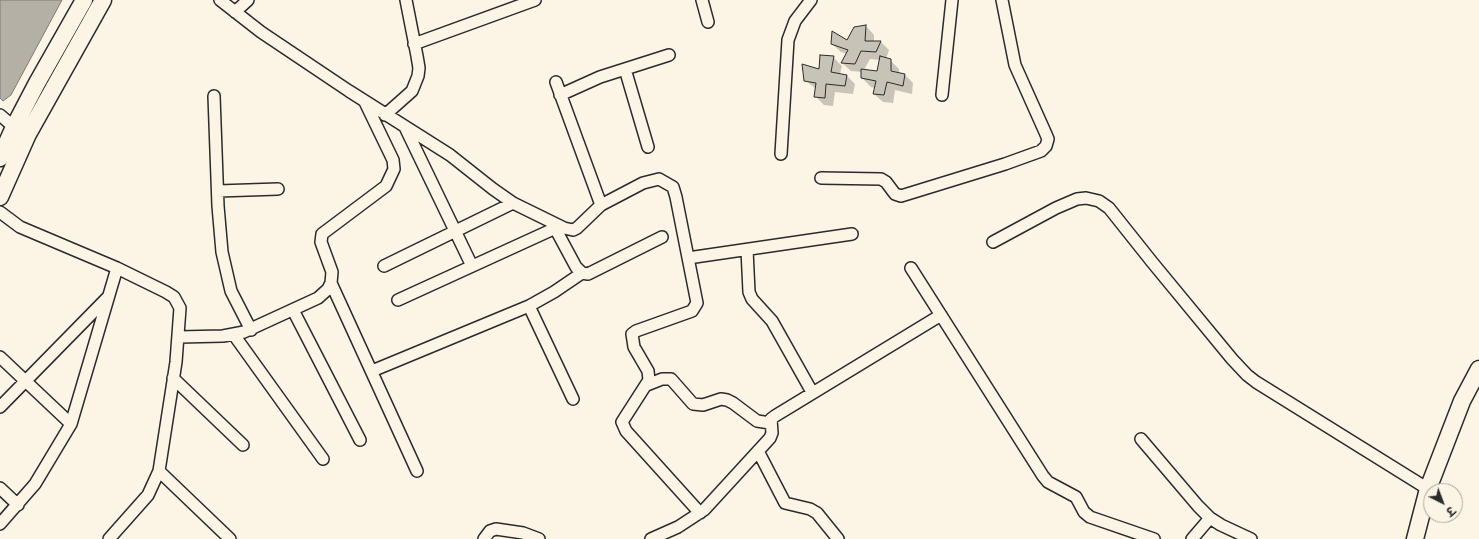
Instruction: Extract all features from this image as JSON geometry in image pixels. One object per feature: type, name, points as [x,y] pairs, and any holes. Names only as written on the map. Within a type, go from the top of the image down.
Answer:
[{"type":"street","points":[[0,158],[14,128],[84,0]]},
{"type":"street","points":[[0,197],[28,134],[103,0]]},
{"type":"street","points":[[220,0],[261,32],[365,102],[450,155],[478,179],[513,203],[557,227],[573,230],[601,205],[643,182],[659,179],[667,182],[673,187],[697,303],[695,308],[686,314],[636,331],[632,334],[634,347],[650,376],[647,385],[622,422],[623,426],[700,512]]},
{"type":"street","points":[[235,12],[248,0]]},
{"type":"street","points":[[385,114],[406,98],[416,85],[419,68],[406,0]]},
{"type":"street","points":[[414,44],[535,0]]},
{"type":"street","points":[[702,0],[708,22]]},
{"type":"street","points":[[781,154],[788,40],[795,21],[811,0]]},
{"type":"street","points":[[942,95],[952,0]]},
{"type":"street","points":[[822,178],[881,179],[886,182],[895,194],[901,196],[1005,164],[1041,151],[1046,146],[1048,139],[1015,65],[1002,0]]},
{"type":"street","points":[[560,94],[600,77],[669,54]]},
{"type":"street","points":[[625,69],[648,147]]},
{"type":"street","points":[[556,82],[601,205]]},
{"type":"street","points":[[214,96],[222,252],[228,283],[234,299],[251,330]]},
{"type":"street","points":[[179,337],[234,335],[251,330],[324,294],[331,283],[332,272],[321,242],[322,234],[386,186],[394,169],[393,160],[365,102]]},
{"type":"street","points":[[0,115],[14,128]]},
{"type":"street","points":[[405,127],[472,266]]},
{"type":"street","points":[[218,191],[278,189]]},
{"type":"street","points":[[993,242],[1056,208],[1077,199],[1086,198],[1099,201],[1109,208],[1172,287],[1247,375],[1423,486]]},
{"type":"street","points":[[384,266],[513,203]]},
{"type":"street","points":[[0,212],[20,227],[117,268],[174,297],[180,308],[179,337],[174,378],[159,470],[148,495],[109,539]]},
{"type":"street","points":[[398,300],[557,227]]},
{"type":"street","points":[[557,227],[576,267],[582,273],[588,274],[594,273],[662,237]]},
{"type":"street","points":[[688,258],[852,234]]},
{"type":"street","points":[[746,250],[749,292],[752,299],[772,321],[812,392]]},
{"type":"street","points":[[0,524],[18,505],[34,484],[71,424],[117,268]]},
{"type":"street","points":[[911,268],[1048,482],[1076,497],[1084,512],[1090,517],[1154,539]]},
{"type":"street","points":[[372,371],[529,306],[554,292],[582,273]]},
{"type":"street","points":[[331,283],[417,471]]},
{"type":"street","points":[[0,407],[110,295]]},
{"type":"street","points":[[529,306],[574,399]]},
{"type":"street","points":[[293,310],[360,440]]},
{"type":"street","points":[[651,539],[678,527],[700,512],[758,451],[772,433],[770,423],[775,416],[940,315]]},
{"type":"street","points":[[234,335],[323,459]]},
{"type":"street","points":[[0,357],[71,424]]},
{"type":"street","points":[[1430,483],[1462,401],[1479,369]]},
{"type":"street","points":[[174,378],[243,445]]},
{"type":"street","points":[[647,385],[662,379],[671,379],[693,404],[703,405],[721,399],[727,400],[757,421],[770,423]]},
{"type":"street","points":[[1141,440],[1210,518],[1221,525],[1251,539]]},
{"type":"street","points":[[758,451],[785,502],[817,513],[838,539]]},
{"type":"street","points":[[159,470],[230,539]]},
{"type":"street","points":[[0,488],[18,505]]},
{"type":"street","points":[[1415,539],[1423,508]]},
{"type":"street","points":[[1192,539],[1210,518]]},
{"type":"street","points":[[484,539],[490,531],[496,528],[523,533],[539,539]]},
{"type":"shaded area","points":[[0,0],[62,0],[11,95],[3,101],[0,98]]},
{"type":"building","points":[[866,25],[865,41],[881,41],[876,52],[861,51],[855,64],[841,63],[848,50],[831,44],[832,31],[847,40],[854,27]]},
{"type":"building","points":[[820,55],[834,56],[831,72],[847,75],[845,86],[826,84],[825,98],[814,97],[816,83],[804,81],[802,64],[819,69]]},
{"type":"building","points":[[880,56],[891,59],[891,71],[905,74],[903,86],[887,82],[884,95],[873,94],[876,81],[861,78],[861,69],[877,71]]}]
